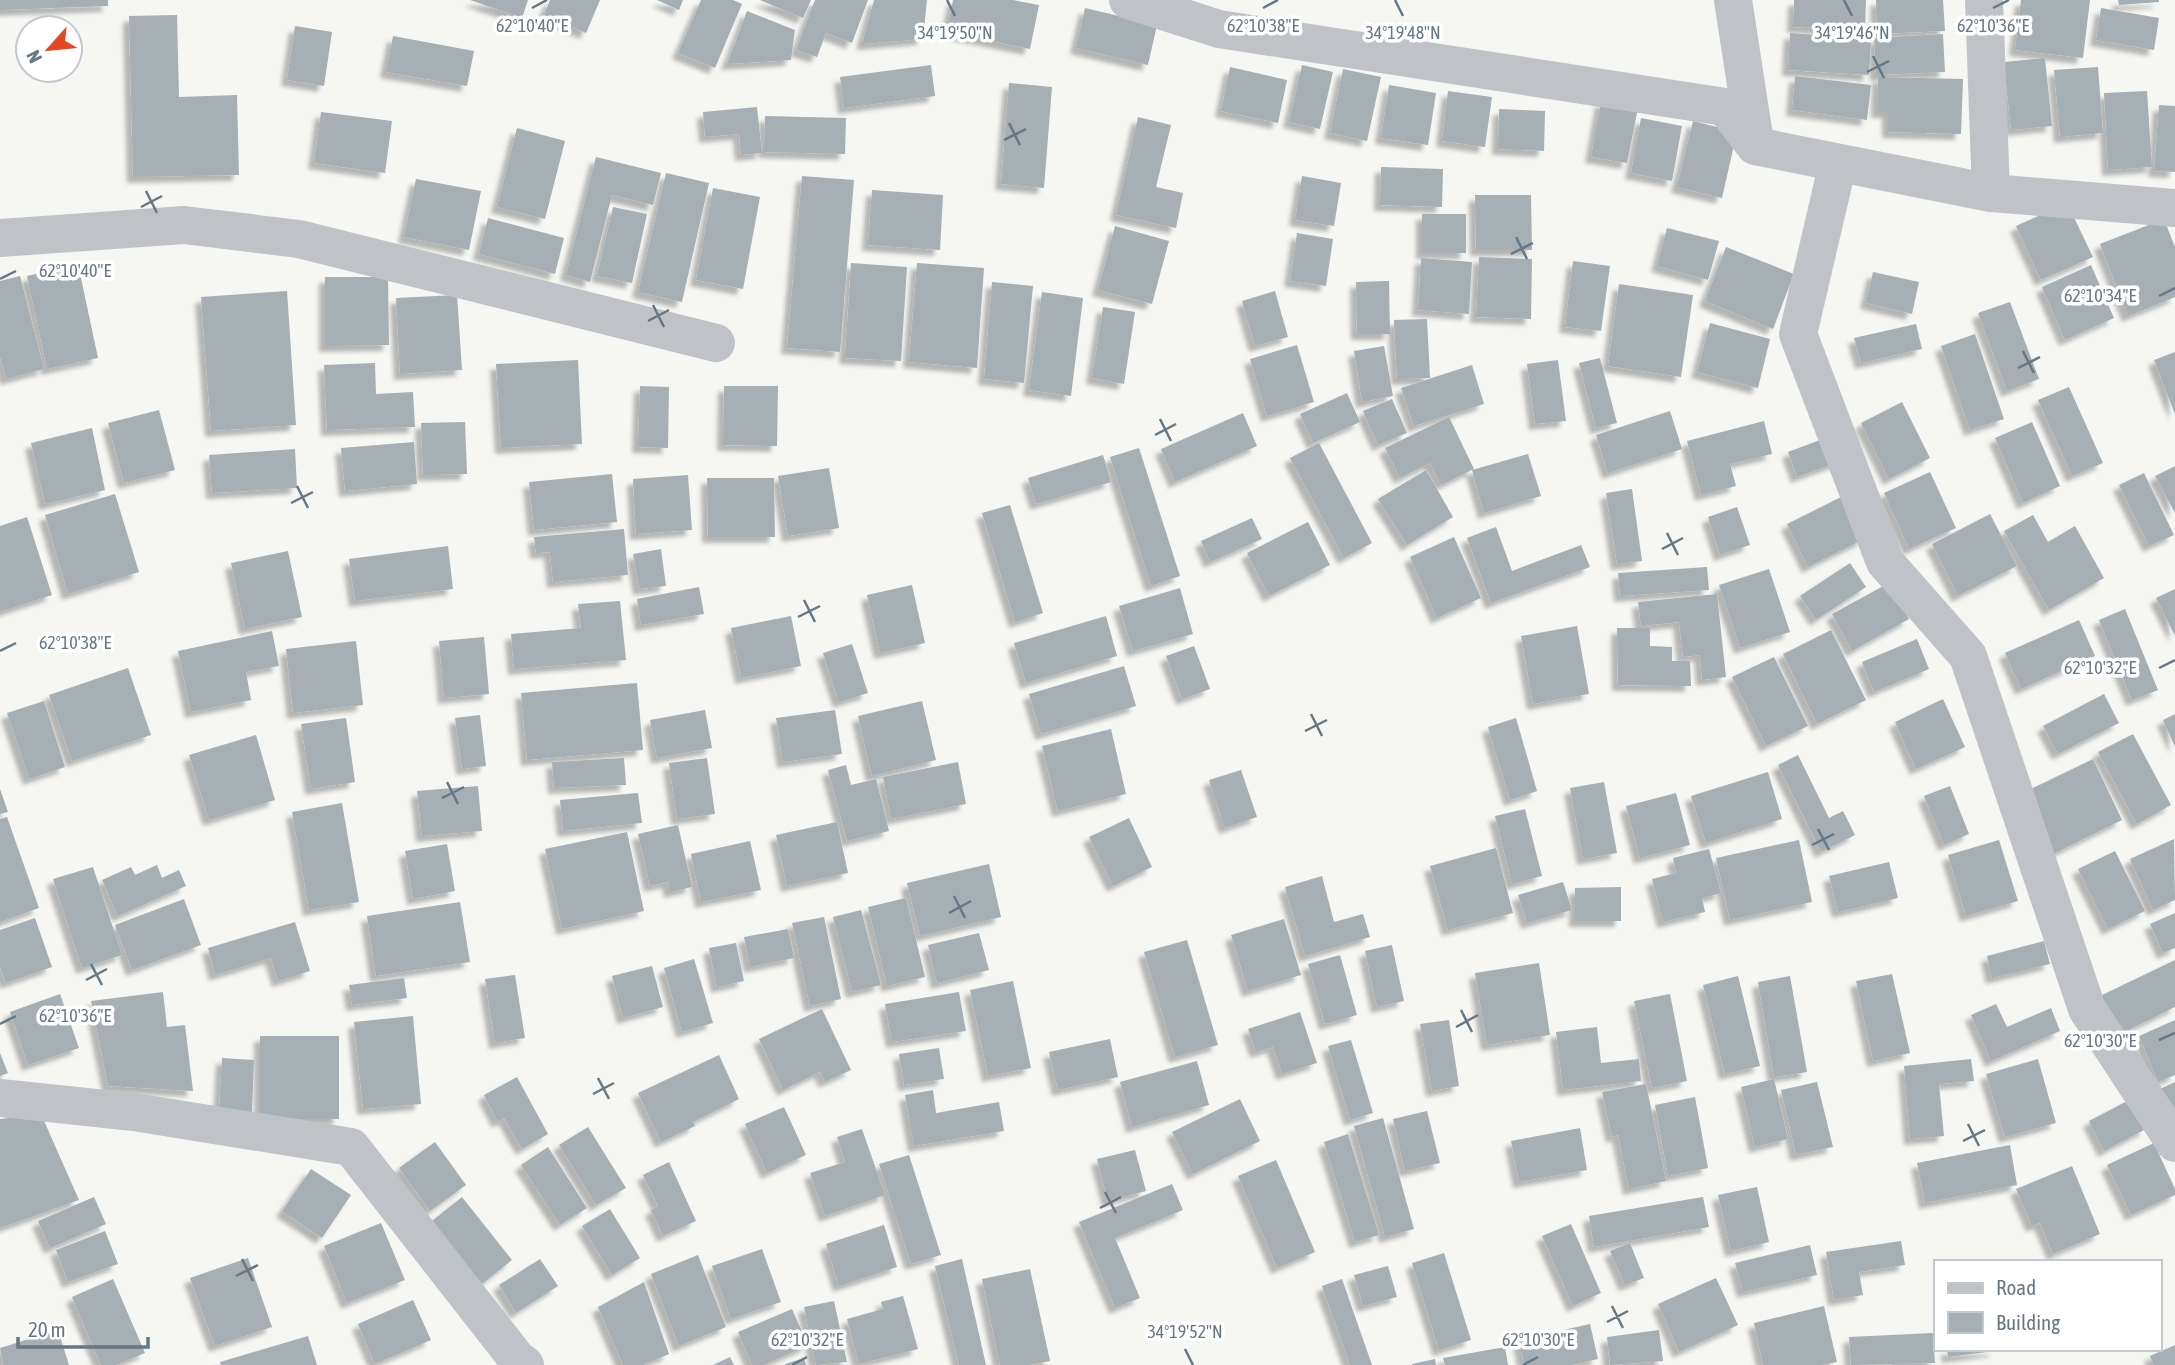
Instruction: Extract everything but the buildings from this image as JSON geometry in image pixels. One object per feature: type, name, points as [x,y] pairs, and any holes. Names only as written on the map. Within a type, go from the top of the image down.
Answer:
[{"type":"street","points":[[1128,0],[1219,14],[1725,107],[1755,146],[1838,163],[1992,193],[2175,208]]},
{"type":"street","points":[[1733,0],[1755,146]]},
{"type":"street","points":[[1984,0],[1992,193]]},
{"type":"street","points":[[1838,163],[1798,334],[1885,562],[1968,656],[2087,1009],[2175,1143]]},
{"type":"street","points":[[0,238],[184,225],[299,239],[716,343]]},
{"type":"street","points":[[0,1098],[134,1112],[351,1147],[517,1359],[525,1365]]}]
